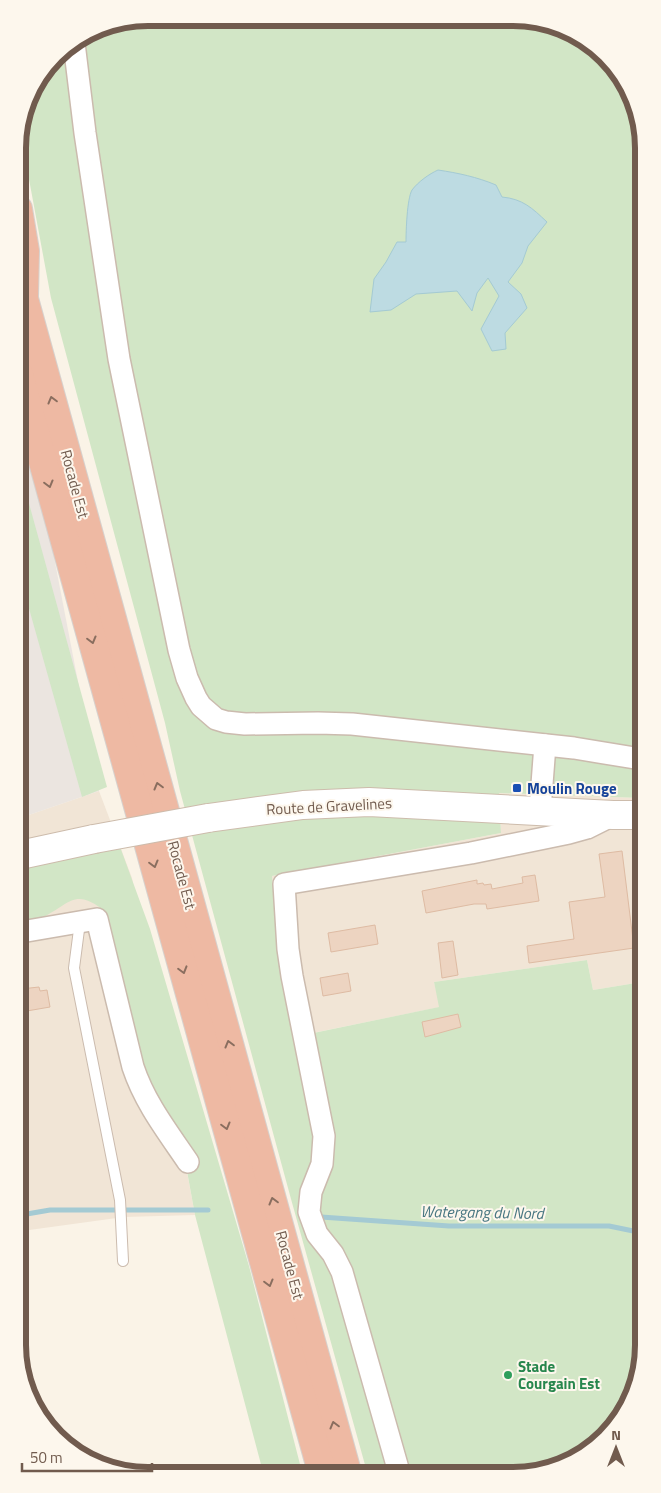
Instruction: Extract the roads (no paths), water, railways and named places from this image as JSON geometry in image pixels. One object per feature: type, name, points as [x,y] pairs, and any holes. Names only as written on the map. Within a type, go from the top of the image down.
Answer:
[{"type":"highway","name":"Rocade Est","points":[[27,308],[346,1467]]},
{"type":"highway","name":"Rocade Est","points":[[27,403],[321,1467]]},
{"type":"highway","points":[[27,412],[36,437]]},
{"type":"main road","name":"Route de Gravelines","points":[[26,854],[208,818],[287,806],[352,802],[401,802],[634,815]]},
{"type":"street","points":[[75,50],[85,133],[122,377],[179,650],[191,688],[201,706],[216,719],[234,724],[352,724],[545,745],[634,758]]},
{"type":"street","points":[[540,810],[545,745]]},
{"type":"street","points":[[399,1467],[342,1272],[333,1254],[317,1234],[309,1212],[311,1192],[322,1164],[324,1136],[292,976],[288,949],[284,884],[471,853],[569,833],[588,828],[613,815]]},
{"type":"street","points":[[26,931],[96,919],[133,1067],[140,1086],[151,1108],[188,1162]]},
{"type":"lane","points":[[80,922],[74,968],[120,1200],[122,1261]]},
{"type":"water","points":[[438,170],[496,185],[502,197],[527,205],[547,222],[528,246],[522,263],[508,282],[521,294],[527,308],[505,333],[506,349],[492,351],[481,329],[499,296],[488,278],[477,293],[472,311],[457,291],[416,294],[391,310],[370,312],[374,279],[397,242],[406,242],[410,194],[424,178]]},
{"type":"waterway","name":"Watergang du Nord","points":[[26,1214],[50,1210],[208,1210]]},
{"type":"waterway","name":"Watergang du Nord","points":[[321,1217],[449,1226],[609,1226],[634,1231]]},
{"type":"place","name":"Moulin Rouge","points":[[517,788]]},
{"type":"place","name":"Stade Courgain Est","points":[[508,1375]]}]
